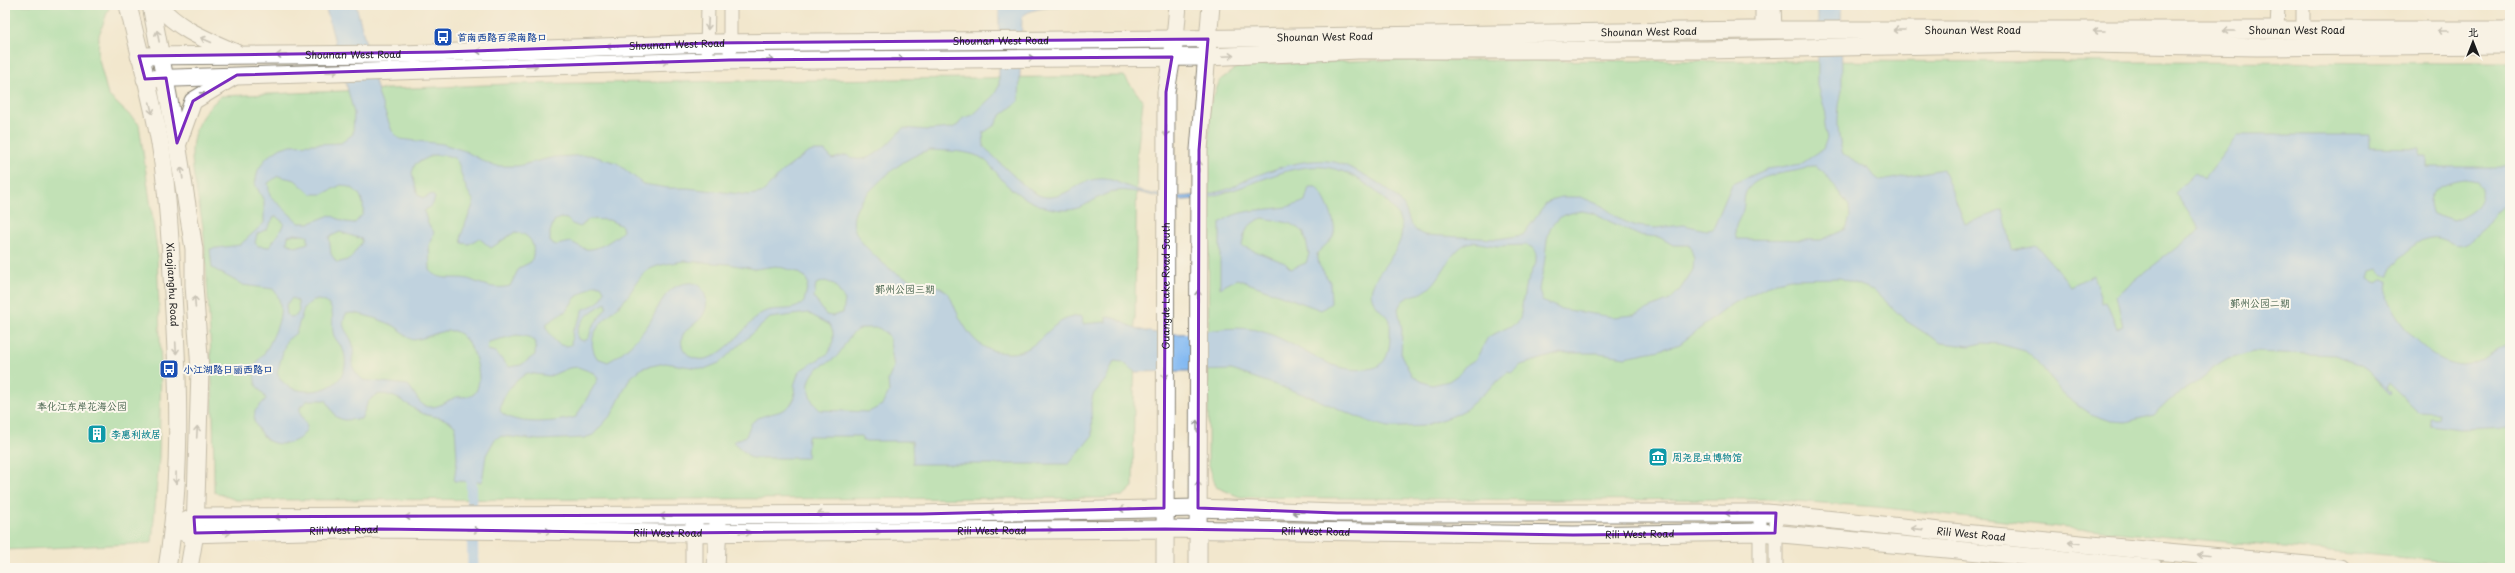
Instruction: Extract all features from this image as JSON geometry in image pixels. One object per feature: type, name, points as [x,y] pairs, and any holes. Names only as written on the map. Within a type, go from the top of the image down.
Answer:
[{"type":"main road","name":"Xiaojianghu Road","points":[[128,5],[160,149],[171,258],[177,371],[173,528],[166,568]]},
{"type":"main road","points":[[151,5],[178,143],[194,250],[194,285],[200,370],[195,525],[189,568]]},
{"type":"main road","points":[[158,5],[170,19],[193,34],[241,55]]},
{"type":"main road","name":"Guangde Lake Road South","points":[[1165,568],[1164,461],[1166,92],[1175,39],[1178,5]]},
{"type":"main road","points":[[1198,568],[1197,408],[1199,150],[1211,5]]},
{"type":"main road","name":"Shounan West Road","points":[[139,56],[402,54],[730,42],[1208,39],[1768,30],[2304,32],[2510,30]]},
{"type":"main road","name":"Shounan West Road","points":[[145,79],[729,60],[1207,57],[1358,50],[1706,50],[2028,43],[2257,47],[2510,45]]},
{"type":"main road","points":[[178,143],[193,101],[237,75]]},
{"type":"main road","name":"Rili West Road","points":[[195,525],[450,516],[922,514],[1164,508],[1337,513],[1768,513],[1940,531],[2340,568]]},
{"type":"main road","points":[[694,515],[694,568]]},
{"type":"main road","points":[[716,568],[718,515]]},
{"type":"main road","name":"Rili West Road","points":[[173,528],[188,534],[195,525]]},
{"type":"main road","name":"Rili West Road","points":[[195,525],[694,533],[1165,529],[1573,535],[1767,533],[2155,568]]},
{"type":"street","points":[[707,61],[708,5]]},
{"type":"street","points":[[729,60],[730,5]]},
{"type":"street","points":[[1762,5],[1768,30]]},
{"type":"street","points":[[1768,30],[1774,5]]},
{"type":"street","points":[[2277,31],[2278,5]]},
{"type":"street","points":[[2303,5],[2304,32]]},
{"type":"street","points":[[1760,568],[1767,533],[1768,513]]},
{"type":"street","points":[[1767,533],[1776,568]]},
{"type":"highlighted area","points":[[1208,39],[1199,150],[1198,508],[1337,513],[1776,513],[1775,533],[1573,535],[1165,529],[669,533],[380,529],[195,533],[194,517],[922,514],[1164,508],[1166,92],[1172,57],[729,60],[237,75],[193,101],[177,143],[166,78],[145,79],[139,56],[443,52],[712,43]]},
{"type":"green space","name":"奉化江东岸花海公园","points":[[5,5],[110,5],[99,35],[98,56],[108,95],[139,124],[157,249],[161,368],[159,458],[152,543],[5,550]]},
{"type":"green space","name":"鄞州公园二期","points":[[1381,60],[2510,63],[2510,567],[2068,528],[1877,507],[1769,499],[1550,500],[1240,497],[1216,487],[1208,462],[1209,107],[1220,80],[1240,65]]},
{"type":"green space","name":"鄞州公园三期","points":[[1124,76],[1143,101],[1137,155],[1133,487],[1123,496],[1101,498],[236,500],[214,492],[210,333],[204,237],[193,171],[192,150],[197,126],[200,120],[209,107],[221,96],[509,84]]},
{"type":"water","points":[[325,5],[356,5],[379,96],[392,131],[400,139],[443,144],[465,151],[491,165],[500,166],[518,166],[554,157],[590,155],[617,163],[643,184],[668,188],[687,188],[749,195],[761,193],[783,171],[812,151],[825,151],[832,159],[847,155],[855,159],[863,159],[870,157],[882,149],[903,128],[928,130],[952,128],[958,125],[963,118],[973,115],[994,95],[999,86],[999,5],[1109,5],[1109,8],[1076,6],[1050,7],[1028,12],[1022,17],[1019,101],[1000,116],[995,125],[983,133],[984,147],[1028,188],[1041,196],[1049,197],[1064,194],[1083,183],[1098,179],[1111,180],[1140,191],[1164,196],[1201,195],[1225,190],[1247,179],[1284,166],[1304,162],[1324,161],[1334,162],[1351,168],[1372,179],[1391,192],[1403,205],[1414,229],[1424,235],[1497,239],[1523,235],[1546,204],[1553,199],[1562,197],[1581,197],[1602,206],[1623,221],[1637,226],[1655,228],[1684,225],[1706,230],[1713,229],[1732,184],[1767,169],[1801,164],[1823,149],[1827,138],[1824,127],[1826,114],[1818,85],[1818,5],[1841,5],[1842,90],[1839,106],[1838,130],[1843,154],[1869,169],[1875,177],[1881,181],[1943,169],[1965,224],[2003,210],[2012,250],[2036,245],[2071,286],[2093,275],[2102,303],[2106,302],[2117,328],[2123,326],[2116,295],[2200,229],[2175,193],[2195,173],[2204,179],[2238,135],[2369,135],[2369,147],[2419,148],[2419,156],[2426,156],[2426,167],[2508,167],[2510,164],[2510,204],[2496,211],[2477,236],[2465,244],[2460,245],[2439,238],[2430,238],[2418,243],[2405,253],[2394,265],[2389,276],[2383,276],[2378,269],[2371,271],[2369,279],[2377,283],[2382,280],[2388,281],[2388,299],[2395,314],[2420,344],[2441,359],[2463,365],[2469,364],[2481,359],[2498,348],[2510,344],[2510,427],[2460,429],[2431,425],[2431,418],[2438,419],[2439,413],[2419,412],[2389,383],[2386,388],[2391,392],[2390,394],[2368,371],[2358,364],[2336,355],[2253,352],[2228,359],[2215,367],[2196,383],[2170,399],[2153,415],[2126,422],[2111,421],[2091,414],[2062,394],[2036,360],[2025,351],[1999,344],[1982,343],[1969,346],[1941,343],[1906,321],[1874,290],[1840,278],[1790,279],[1776,282],[1730,305],[1680,344],[1660,350],[1625,357],[1599,353],[1561,353],[1521,365],[1511,373],[1508,372],[1465,410],[1423,426],[1388,427],[1370,422],[1311,397],[1232,370],[1135,372],[1123,362],[1114,361],[1106,379],[1093,395],[1091,403],[1092,436],[1069,464],[913,464],[912,441],[862,441],[862,436],[808,436],[807,458],[751,458],[733,442],[746,436],[750,425],[755,420],[783,410],[792,403],[795,397],[794,386],[799,371],[829,353],[833,341],[833,332],[830,325],[808,313],[770,318],[719,363],[704,369],[665,363],[642,368],[630,378],[612,414],[593,435],[584,438],[539,440],[502,436],[495,439],[486,455],[482,482],[454,481],[457,459],[455,426],[446,420],[418,411],[393,396],[381,394],[375,395],[368,402],[361,419],[344,420],[336,417],[326,400],[308,400],[300,407],[300,413],[307,426],[302,436],[297,440],[286,444],[274,443],[266,439],[254,421],[255,411],[266,399],[258,388],[254,374],[258,361],[268,347],[275,333],[280,318],[280,303],[273,289],[243,285],[212,268],[210,249],[240,245],[264,223],[264,201],[255,184],[258,170],[267,157],[281,148],[291,145],[341,143],[353,134],[354,113]],"holes":[[[929,150],[973,154],[985,160],[1010,188],[1025,198],[1049,208],[1066,210],[1085,205],[1103,195],[1116,191],[1132,191],[1166,199],[1182,200],[1212,196],[1288,171],[1311,167],[1336,169],[1361,181],[1389,204],[1399,218],[1402,232],[1399,244],[1377,277],[1372,288],[1373,301],[1390,320],[1390,340],[1387,355],[1384,361],[1379,365],[1373,368],[1357,370],[1342,368],[1328,363],[1288,342],[1260,331],[1238,328],[1182,334],[1162,334],[1148,332],[1132,327],[1110,317],[1106,317],[1106,322],[1083,324],[1082,316],[1069,318],[1058,324],[1031,346],[1021,351],[1008,353],[991,350],[979,344],[969,333],[946,292],[937,286],[910,280],[895,272],[881,262],[860,239],[856,232],[854,225],[856,210],[868,193],[896,167],[911,157]],[[433,155],[451,156],[458,162],[467,189],[474,201],[462,234],[462,243],[469,244],[479,238],[491,248],[515,232],[521,233],[526,235],[532,242],[533,256],[531,262],[519,268],[510,286],[505,287],[485,285],[466,279],[444,278],[434,274],[430,270],[429,245],[434,232],[428,224],[424,211],[433,204],[435,198],[432,194],[424,198],[418,195],[412,173],[415,164]],[[1811,166],[1816,166],[1823,171],[1849,206],[1850,217],[1846,229],[1821,240],[1737,239],[1735,229],[1743,210],[1746,192],[1759,180],[1776,174]],[[278,176],[295,180],[311,194],[323,194],[341,185],[347,186],[359,194],[363,203],[363,214],[355,223],[345,222],[330,215],[310,223],[299,223],[270,196],[268,183]],[[2465,180],[2477,182],[2482,188],[2481,200],[2475,209],[2454,221],[2433,214],[2430,206],[2433,193],[2451,182]],[[1582,211],[1592,213],[1638,235],[1659,237],[1673,245],[1690,245],[1694,259],[1693,270],[1679,291],[1670,300],[1634,315],[1613,317],[1561,309],[1542,301],[1539,290],[1544,268],[1546,245],[1550,229],[1554,222],[1570,213]],[[274,217],[277,217],[284,223],[270,247],[258,246],[255,243],[257,234],[267,229]],[[560,218],[567,219],[572,224],[580,227],[589,219],[609,220],[622,226],[623,231],[620,234],[606,244],[595,248],[586,249],[571,242],[556,245],[550,242],[550,232],[554,221]],[[340,232],[362,239],[362,242],[350,259],[337,263],[331,254],[329,237]],[[295,234],[308,236],[308,243],[296,247],[287,243],[288,236]],[[1473,242],[1497,246],[1527,245],[1533,248],[1536,255],[1536,263],[1525,287],[1520,319],[1515,324],[1488,337],[1476,359],[1465,366],[1459,374],[1449,381],[1432,385],[1420,381],[1412,376],[1401,355],[1402,330],[1398,309],[1404,300],[1429,288],[1459,248]],[[684,261],[729,264],[755,269],[776,266],[798,272],[805,277],[808,283],[804,302],[799,306],[764,312],[759,315],[720,353],[710,358],[700,359],[691,357],[684,351],[682,340],[686,331],[698,321],[705,311],[706,296],[701,288],[693,283],[680,285],[673,288],[668,293],[644,330],[625,350],[608,362],[597,358],[593,348],[593,340],[595,332],[600,324],[621,304],[646,272],[654,267]],[[825,281],[834,284],[845,300],[843,313],[832,316],[826,315],[814,297],[816,284]],[[594,285],[601,285],[604,290],[602,298],[594,305],[582,310],[581,317],[573,330],[571,345],[566,346],[556,342],[546,328],[547,323],[566,311],[576,297]],[[292,298],[298,301],[299,311],[296,316],[290,317],[287,315],[286,305]],[[313,300],[327,303],[331,307],[334,336],[344,352],[344,369],[337,382],[315,391],[292,388],[285,384],[277,373],[286,341],[296,333],[304,308]],[[606,303],[607,307],[592,327],[589,338],[584,341],[578,339],[577,333],[581,322],[596,309]],[[355,313],[368,316],[396,327],[413,340],[443,331],[454,331],[461,334],[472,349],[476,359],[479,379],[478,387],[472,395],[467,397],[456,397],[440,405],[429,407],[420,402],[408,385],[363,380],[357,374],[352,364],[352,342],[343,323],[346,314]],[[862,328],[879,328],[889,336],[894,367],[888,380],[889,392],[882,405],[869,412],[820,410],[812,401],[810,396],[810,379],[817,369],[838,355],[853,333]],[[517,335],[529,337],[536,342],[535,355],[521,365],[509,367],[495,352],[487,350],[488,342]],[[578,367],[594,373],[598,379],[576,417],[548,422],[536,422],[515,419],[500,411],[503,399],[509,389],[517,380],[527,373],[550,376],[569,368]]]},
{"type":"water","points":[[1309,187],[1316,187],[1323,196],[1330,210],[1334,225],[1333,236],[1317,253],[1319,265],[1330,282],[1331,303],[1321,310],[1237,279],[1220,288],[1220,223],[1239,213],[1295,205],[1305,201]],"holes":[[[1263,218],[1289,223],[1304,232],[1309,254],[1306,263],[1291,269],[1285,263],[1242,246],[1244,236],[1248,228],[1258,220]]]},
{"type":"waterway","points":[[471,466],[473,568]]},
{"type":"place","name":"首南西路百梁南路口","points":[[443,37]]},
{"type":"place","name":"小江湖路日丽西路口","points":[[169,369]]},
{"type":"place","name":"李惠利故居","points":[[97,434]]},
{"type":"place","name":"周尧昆虫博物馆","points":[[1658,457]]}]
